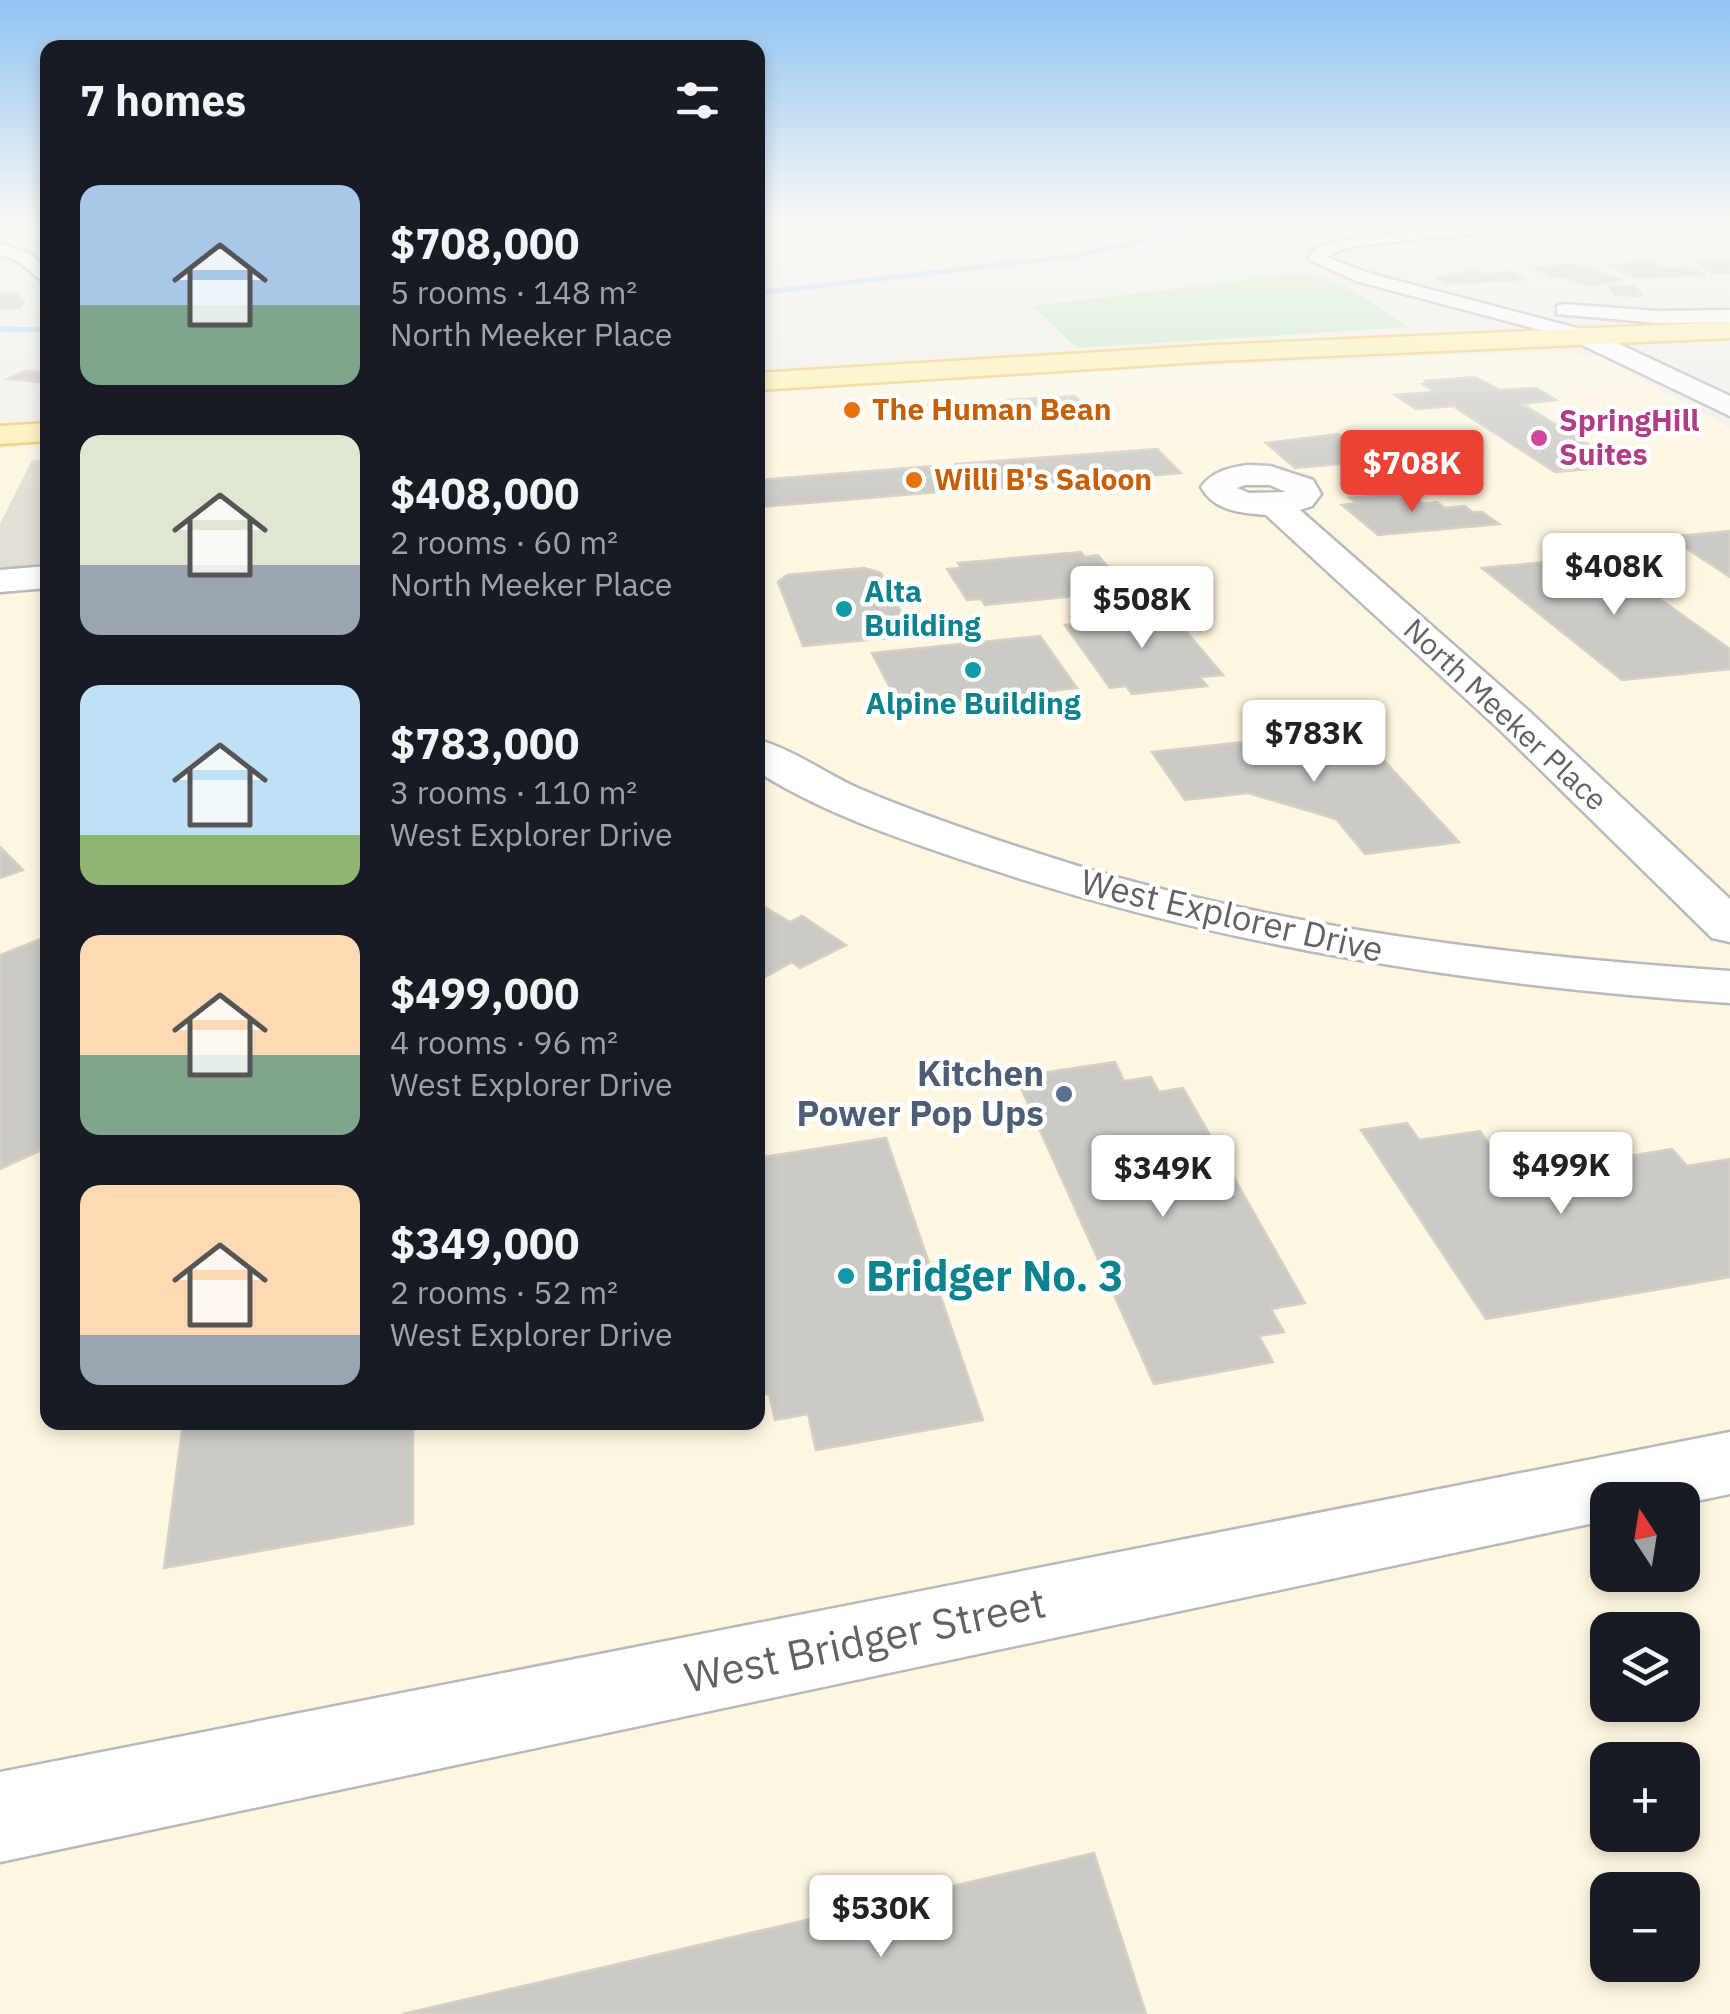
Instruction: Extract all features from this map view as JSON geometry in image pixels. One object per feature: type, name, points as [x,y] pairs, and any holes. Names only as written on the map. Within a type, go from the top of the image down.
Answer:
[{"type":"main road","points":[[1442,342],[1484,326],[1489,320]]},
{"type":"main road","points":[[765,382],[1442,342],[1730,330]]},
{"type":"main road","points":[[0,435],[40,432]]},
{"type":"street","points":[[1524,320],[1585,336],[1730,408]]},
{"type":"street","name":"North Meeker Place","points":[[1276,506],[1516,722],[1730,927]]},
{"type":"street","points":[[0,581],[40,577]]},
{"type":"street","name":"West Explorer Drive","points":[[765,756],[808,782],[920,829],[1047,874],[1244,925],[1358,947],[1567,977],[1730,987]]},
{"type":"street","name":"West Explorer Drive","points":[[765,791],[927,864],[1230,958],[1434,996],[1730,1020]]},
{"type":"street","name":"West Bridger Street","points":[[0,1817],[1730,1463]]},
{"type":"shaded area","points":[[1552,351],[1602,357],[1730,428],[1730,2014],[0,2014],[0,569],[40,566],[40,1430],[765,1430],[765,393],[1154,368]]},
{"type":"shaded area","points":[[40,445],[40,459],[32,460],[0,524],[0,448]]},
{"type":"shaded area","points":[[40,459],[40,566],[0,569],[0,524],[32,460]]},
{"type":"green space","points":[[1048,320],[1398,320],[1409,327],[1077,348]]},
{"type":"building","points":[[25,371],[40,372],[40,382],[8,379]]},
{"type":"building","name":"SpringHill Suites","points":[[1475,377],[1500,390],[1536,388],[1556,400],[1522,404],[1624,466],[1555,472],[1453,406],[1416,409],[1395,395],[1435,392],[1423,384],[1429,383],[1426,381]]},
{"type":"building","points":[[1075,396],[1093,415],[1070,417],[1058,404],[1013,407],[1007,400]]},
{"type":"building","points":[[1338,434],[1373,461],[1295,468],[1266,443]]},
{"type":"building","points":[[1157,449],[1181,473],[974,490],[956,464]]},
{"type":"building","points":[[933,466],[952,491],[765,506],[765,479]]},
{"type":"building","points":[[1394,494],[1401,499],[1415,498],[1423,504],[1437,502],[1445,508],[1465,506],[1499,524],[1378,535],[1342,505],[1357,503],[1350,498]]},
{"type":"building","points":[[1730,531],[1730,577],[1669,537]]},
{"type":"building","points":[[1081,552],[1085,557],[1098,555],[1123,585],[1109,586],[1114,592],[985,605],[981,599],[967,600],[947,569],[961,568],[958,563]]},
{"type":"building","points":[[1601,557],[1730,649],[1730,669],[1622,680],[1482,568]]},
{"type":"building","name":"Alta Building","points":[[864,568],[881,573],[913,636],[803,646],[778,582],[787,575]]},
{"type":"building","points":[[1155,609],[1161,616],[1172,615],[1223,675],[1200,677],[1207,686],[1132,694],[1126,686],[1110,688],[1065,625],[1077,624],[1071,617]]},
{"type":"building","name":"Alpine Building","points":[[1040,636],[1077,688],[900,707],[872,653]]},
{"type":"building","points":[[1356,730],[1459,842],[1365,854],[1336,819],[1248,793],[1185,800],[1152,752]]},
{"type":"building","points":[[0,847],[23,870],[0,878]]},
{"type":"building","points":[[765,907],[790,922],[802,916],[846,945],[800,968],[792,962],[765,977]]},
{"type":"building","points":[[40,939],[40,1151],[0,1169],[0,955]]},
{"type":"building","points":[[1115,1062],[1124,1081],[1151,1077],[1159,1092],[1183,1088],[1305,1303],[1271,1309],[1284,1332],[1259,1336],[1273,1362],[1154,1384],[1016,1077]]},
{"type":"building","points":[[1407,1123],[1419,1140],[1480,1131],[1490,1145],[1547,1136],[1557,1150],[1610,1141],[1623,1157],[1672,1149],[1687,1166],[1730,1159],[1730,1277],[1486,1319],[1361,1130]]},
{"type":"building","name":"Bridger No. 3","points":[[886,1138],[983,1420],[816,1450],[808,1414],[775,1420],[769,1394],[765,1394],[765,1157]]},
{"type":"building","points":[[182,1430],[413,1430],[413,1524],[164,1568]]},
{"type":"building","points":[[1094,1853],[1146,2014],[403,2014]]},
{"type":"waterway","points":[[0,329],[40,330]]},
{"type":"place","name":"The Human Bean","points":[[852,410]]},
{"type":"place","name":"SpringHill Suites","points":[[1539,438]]},
{"type":"place","name":"Willi B's Saloon","points":[[914,480]]},
{"type":"place","name":"Alta Building","points":[[844,609]]},
{"type":"place","name":"Alpine Building","points":[[973,670]]},
{"type":"place","name":"Kitchen Power Pop Ups","points":[[1064,1094]]},
{"type":"place","name":"Bridger No. 3","points":[[846,1276]]}]
